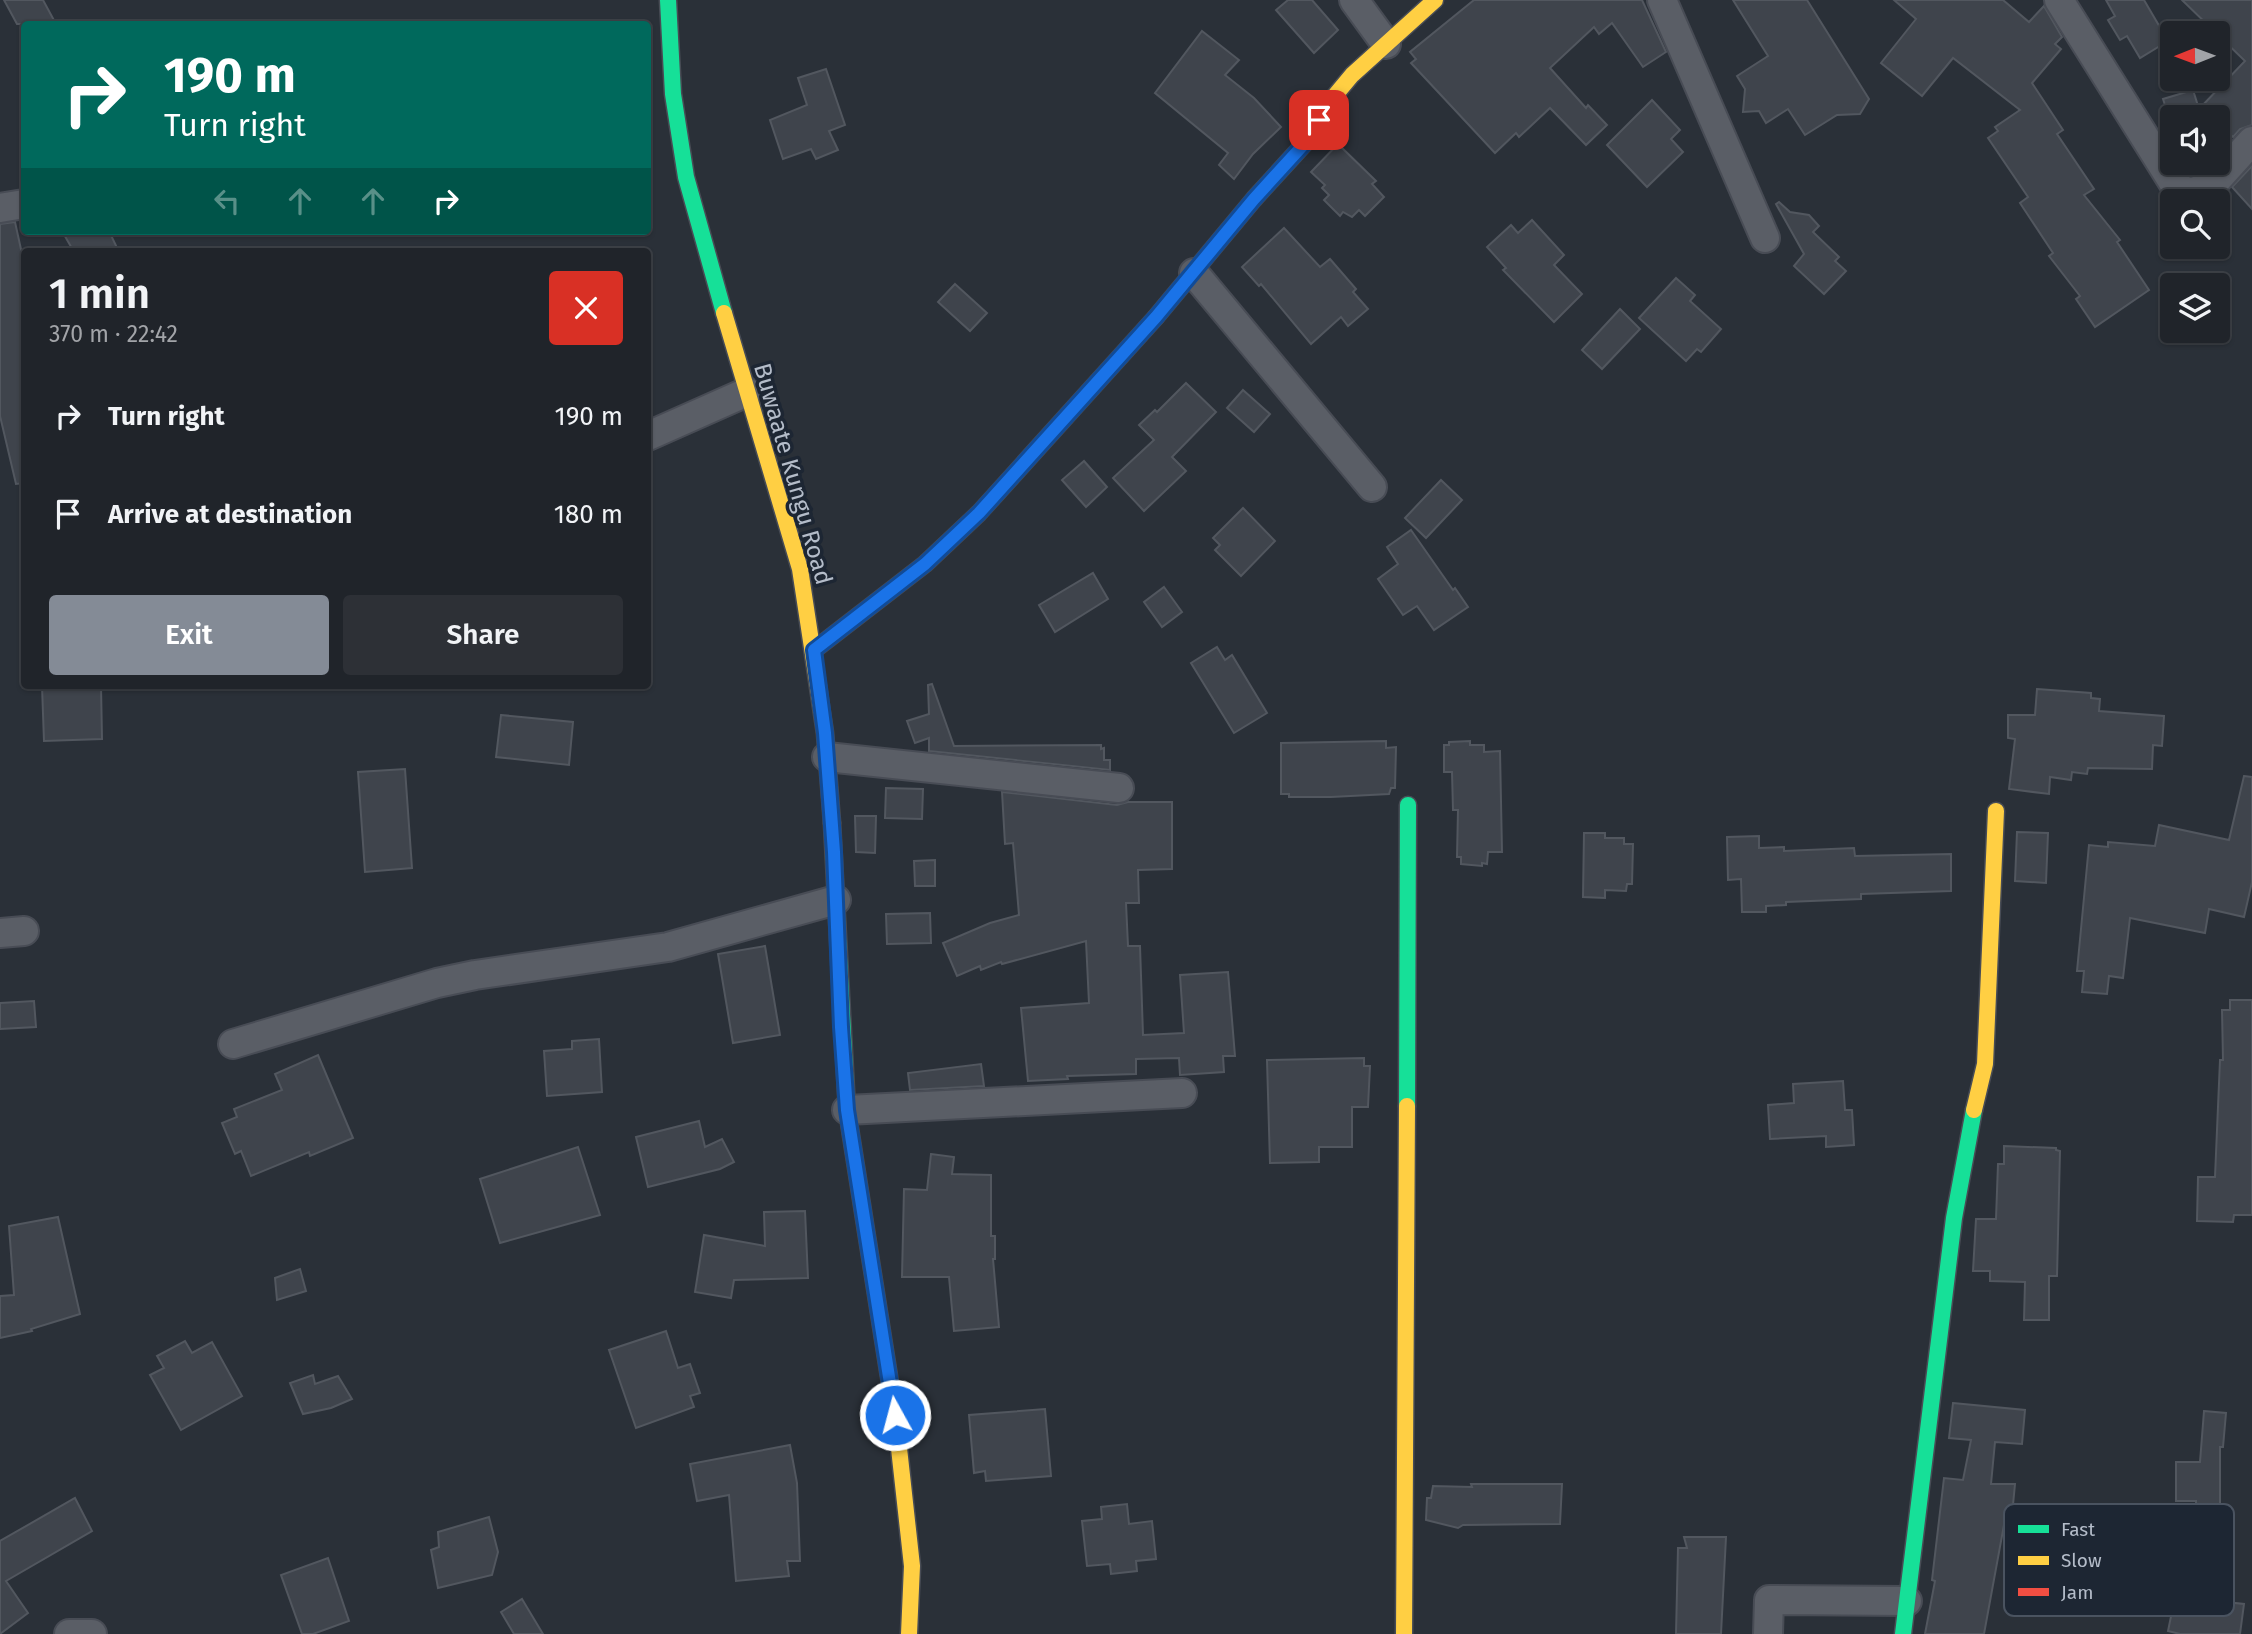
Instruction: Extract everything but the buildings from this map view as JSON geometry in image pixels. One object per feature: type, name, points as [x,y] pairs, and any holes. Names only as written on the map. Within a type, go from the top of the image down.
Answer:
[{"type":"street","name":"Buwaate Kungu Road","points":[[668,0],[673,94],[686,177],[800,569],[814,650],[827,757],[847,1110],[893,1389],[912,1566],[909,1634]]},
{"type":"street","points":[[1354,0],[1385,44]]},
{"type":"street","points":[[814,650],[925,564],[1033,457],[1306,142],[1332,99],[1352,75],[1435,0]]},
{"type":"street","points":[[1662,0],[1765,238]]},
{"type":"street","points":[[2059,0],[2176,187],[2191,193],[2213,184],[2252,141]]},
{"type":"street","points":[[0,208],[21,204]]},
{"type":"street","points":[[1194,273],[1372,487]]},
{"type":"street","points":[[651,435],[747,392]]},
{"type":"street","points":[[827,757],[1119,788]]},
{"type":"street","points":[[1404,1634],[1408,805]]},
{"type":"street","points":[[1903,1634],[1954,1218],[1970,1126],[1985,1064],[1996,811]]},
{"type":"street","points":[[233,1044],[437,983],[668,947],[836,900]]},
{"type":"street","points":[[847,1110],[1182,1093]]},
{"type":"street","points":[[1768,1634],[1769,1600],[1907,1601]]},
{"type":"street","points":[[69,1634],[92,1634]]},
{"type":"traffic: fast","points":[[668,0],[673,94],[686,177],[724,313]]},
{"type":"traffic: fast","points":[[1407,1106],[1408,805]]},
{"type":"traffic: fast","points":[[832,823],[847,1110],[896,1421]]},
{"type":"traffic: fast","points":[[1903,1634],[1954,1218],[1974,1110]]},
{"type":"traffic: slow","points":[[1156,317],[1254,199],[1306,142],[1332,99],[1352,75],[1435,0]]},
{"type":"traffic: slow","points":[[724,313],[800,569],[825,733],[832,823]]},
{"type":"traffic: slow","points":[[1974,1110],[1985,1064],[1996,811]]},
{"type":"traffic: slow","points":[[1404,1634],[1407,1106]]},
{"type":"traffic: slow","points":[[896,1421],[912,1566],[909,1634]]},
{"type":"traffic: jam","points":[[814,650],[925,564],[979,513],[1156,317]]},
{"type":"route","points":[[895,1415],[847,1110],[834,852],[825,733],[814,650],[925,564],[1033,457],[1306,142],[1319,120]]}]
